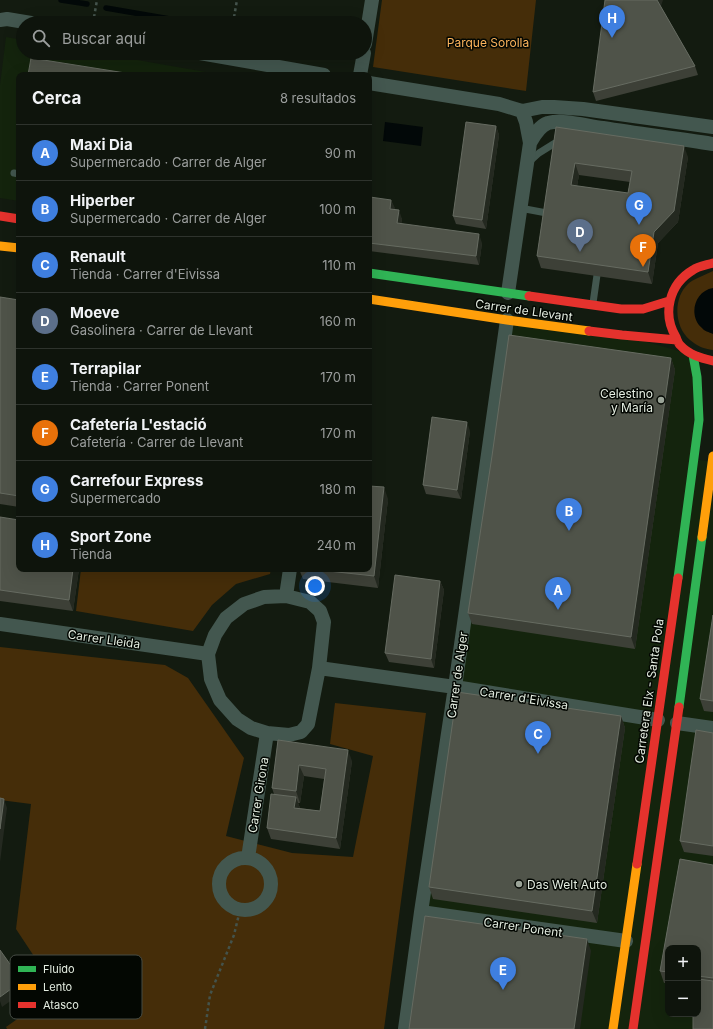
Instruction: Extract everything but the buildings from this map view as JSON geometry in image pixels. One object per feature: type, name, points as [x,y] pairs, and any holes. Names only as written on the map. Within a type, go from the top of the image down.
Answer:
[{"type":"main road","points":[[0,216],[16,219]]},
{"type":"main road","points":[[0,246],[16,248]]},
{"type":"main road","points":[[709,260],[685,274],[678,282],[672,291],[669,301],[668,315],[670,328],[684,349],[693,355],[713,361]]},
{"type":"main road","name":"Carrer de Llevant","points":[[372,273],[621,309],[643,309],[669,301]]},
{"type":"main road","name":"Carrer de Llevant","points":[[372,299],[507,320],[622,335],[677,340]]},
{"type":"main road","name":"Carretera Elx - Santa Pola","points":[[613,1029],[658,720],[699,420],[697,377],[693,355]]},
{"type":"main road","points":[[633,1029],[677,723],[713,456]]},
{"type":"street","points":[[369,16],[372,0]]},
{"type":"street","points":[[0,20],[7,19],[16,20]]},
{"type":"street","points":[[239,60],[307,72]]},
{"type":"street","points":[[361,72],[363,60]]},
{"type":"street","points":[[372,83],[498,104],[522,111],[542,107],[584,109],[713,128]]},
{"type":"street","points":[[522,111],[534,148]]},
{"type":"street","points":[[508,293],[527,163],[540,129],[546,124],[554,122],[576,123],[674,142],[713,144]]},
{"type":"street","name":"Carrer de Alger","points":[[406,1029],[421,912],[455,687],[507,320]]},
{"type":"street","points":[[286,596],[290,572]]},
{"type":"street","points":[[264,596],[286,596],[310,602],[320,611],[324,622],[319,668],[308,724],[301,732],[289,735],[268,733],[251,728],[237,719],[220,700],[211,679],[208,654],[215,635],[226,618],[244,604],[264,596]]},
{"type":"street","name":"Carrer Lleida","points":[[0,624],[208,654]]},
{"type":"street","name":"Carrer d'Eivissa","points":[[319,668],[455,687],[658,720]]},
{"type":"street","points":[[677,723],[713,728]]},
{"type":"street","name":"Carrer Girona","points":[[248,858],[268,733]]},
{"type":"street","points":[[239,858],[248,858],[256,860],[263,865],[271,880],[271,888],[263,903],[256,908],[240,910],[232,907],[225,901],[220,893],[220,876],[224,868],[231,862],[239,858]]},
{"type":"street","name":"Carrer Ponent","points":[[421,912],[626,941]]},
{"type":"lane","points":[[534,148],[555,143],[569,144]]},
{"type":"lane","points":[[534,148],[556,153]]},
{"type":"lane","points":[[520,208],[558,215]]},
{"type":"lane","points":[[593,305],[599,261]]},
{"type":"path","points":[[94,16],[97,0]]},
{"type":"path","points":[[235,16],[238,0]]},
{"type":"path","points":[[205,1029],[210,995],[234,935],[240,910]]},
{"type":"shaded area","points":[[6,37],[16,39],[16,60],[137,60],[206,72],[16,72],[16,201],[0,198],[0,85]]},
{"type":"shaded area","points":[[385,122],[423,127],[421,146],[383,141]]},
{"type":"shaded area","points":[[713,288],[713,334],[704,330],[698,323],[694,311],[697,299],[701,294],[706,290]]},
{"type":"shaded area","points":[[507,320],[622,335],[693,355],[694,459],[713,462],[713,1029],[405,1029]]},
{"type":"green space","name":"Parque Sorolla","points":[[382,0],[536,0],[526,91],[373,67]]},
{"type":"green space","points":[[713,271],[713,350],[698,346],[690,340],[681,328],[677,312],[680,297],[688,284]]},
{"type":"green space","points":[[81,572],[270,572],[270,574],[236,584],[212,605],[193,631],[76,611]]},
{"type":"green space","points":[[0,647],[165,665],[188,678],[244,758],[226,836],[292,853],[353,857],[373,756],[330,744],[335,703],[426,713],[384,1029],[7,1029],[6,1027],[17,1019],[142,1019],[142,955],[33,955],[16,929],[31,804],[0,800]]},
{"type":"waterway","points":[[61,0],[87,4]]},
{"type":"waterway","points":[[106,8],[152,16]]},
{"type":"traffic: fast","points":[[372,273],[529,296]]},
{"type":"traffic: fast","points":[[678,578],[699,420],[697,377],[693,355]]},
{"type":"traffic: fast","points":[[679,707],[702,537]]},
{"type":"traffic: slow","points":[[0,246],[16,248]]},
{"type":"traffic: slow","points":[[372,299],[589,331]]},
{"type":"traffic: slow","points":[[702,537],[713,456]]},
{"type":"traffic: slow","points":[[613,1029],[637,864]]},
{"type":"traffic: jam","points":[[0,216],[16,219]]},
{"type":"traffic: jam","points":[[713,263],[693,270],[678,283],[673,291],[669,309],[669,319],[679,344],[691,354],[713,361]]},
{"type":"traffic: jam","points":[[529,296],[621,309],[643,309],[669,301]]},
{"type":"traffic: jam","points":[[589,331],[677,340]]},
{"type":"traffic: jam","points":[[637,864],[678,578]]},
{"type":"traffic: jam","points":[[633,1029],[679,707]]},
{"type":"place","name":"Sport Zone","points":[[612,38]]},
{"type":"place","name":"Carrefour Express","points":[[639,225]]},
{"type":"place","name":"Moeve","points":[[580,252]]},
{"type":"place","name":"Cafetería L'estació","points":[[643,267]]},
{"type":"place","name":"Celestino y María","points":[[661,400]]},
{"type":"place","name":"Hiperber","points":[[569,531]]},
{"type":"place","name":"Maxi Dia","points":[[558,610]]},
{"type":"place","name":"Renault","points":[[538,754]]},
{"type":"place","name":"Das Welt Auto","points":[[519,884]]},
{"type":"place","name":"Terrapilar","points":[[503,990]]}]
